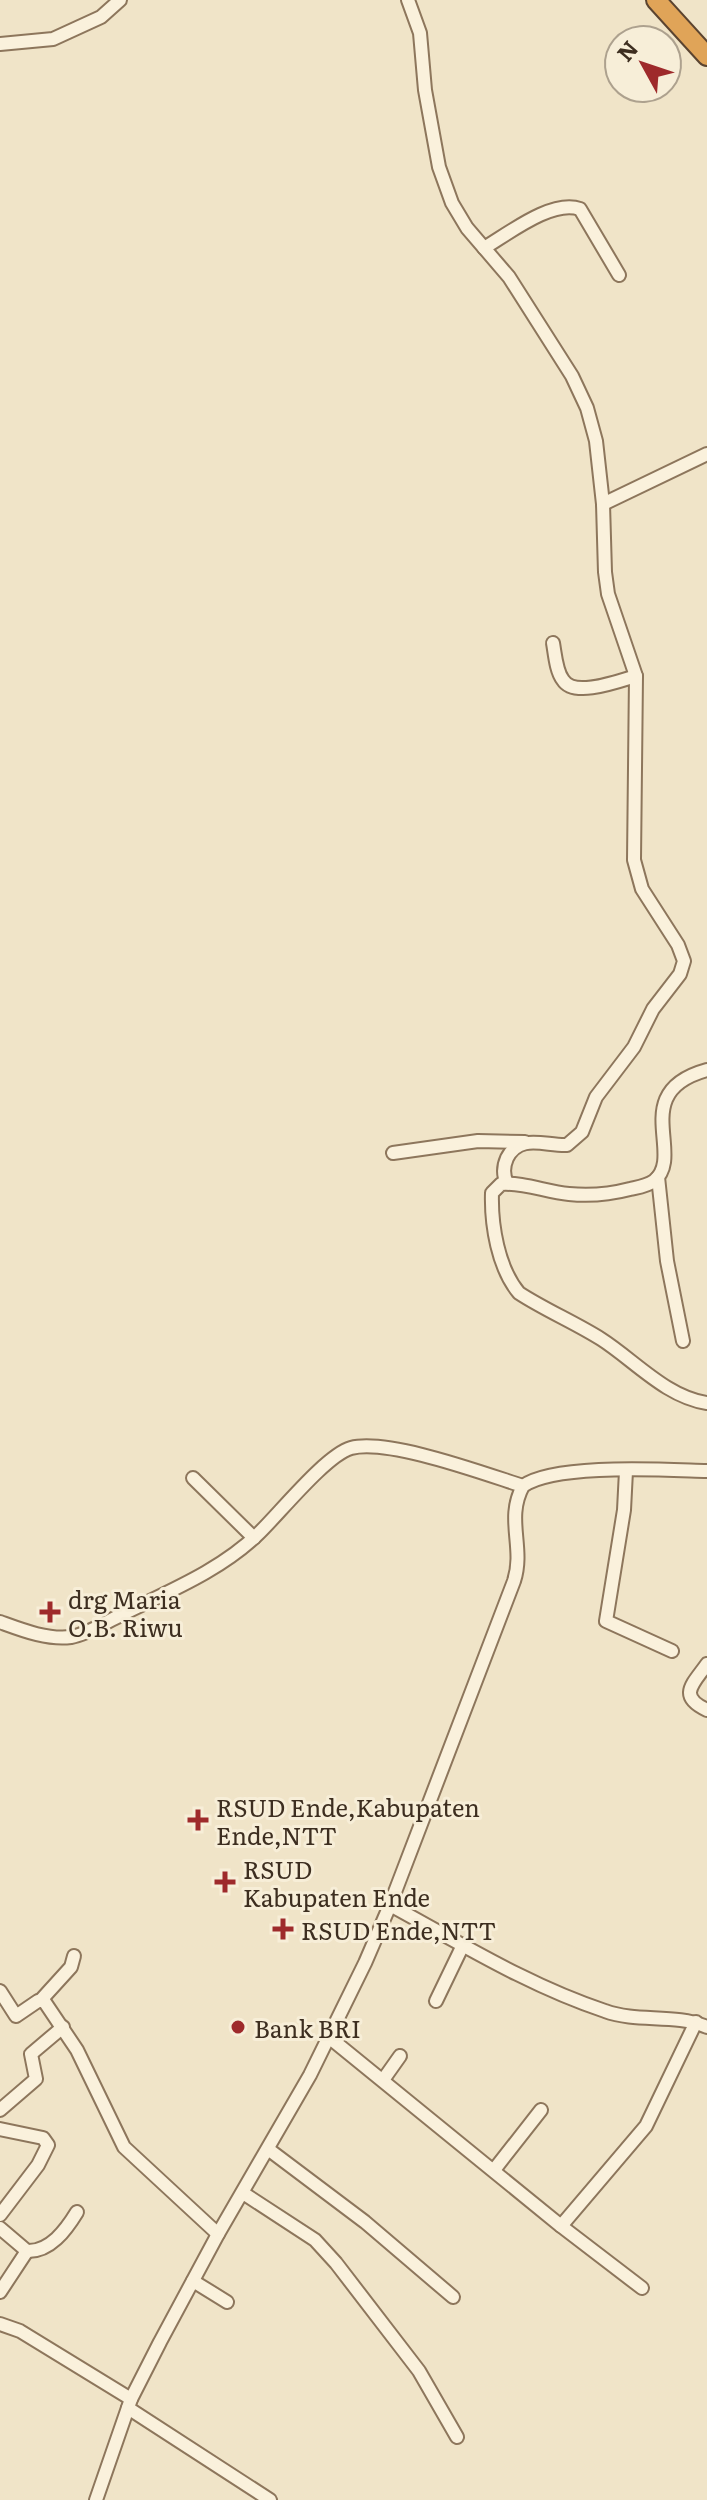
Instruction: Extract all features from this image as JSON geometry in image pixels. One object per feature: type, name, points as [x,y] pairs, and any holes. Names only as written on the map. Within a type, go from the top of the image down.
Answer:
[{"type":"highway","points":[[656,0],[707,56]]},
{"type":"street","points":[[0,44],[53,39],[101,17],[120,0]]},
{"type":"street","points":[[393,1153],[478,1141],[567,1145],[582,1132],[596,1097],[634,1047],[653,1009],[680,974],[684,961],[678,945],[642,889],[636,868],[633,776],[636,676],[608,594],[596,441],[587,408],[572,376],[509,277],[467,228],[452,203],[439,167],[425,90],[420,33],[408,0]]},
{"type":"street","points":[[484,248],[543,213],[571,206],[580,209],[619,275]]},
{"type":"street","points":[[603,504],[707,454]]},
{"type":"street","points":[[553,643],[561,679],[567,686],[578,689],[636,676]]},
{"type":"street","points":[[683,1341],[667,1261],[658,1177],[663,1165],[662,1121],[666,1100],[677,1084],[707,1070]]},
{"type":"street","points":[[507,1183],[504,1176],[507,1158],[515,1147],[525,1142]]},
{"type":"street","points":[[658,1177],[644,1186],[614,1193],[569,1194],[507,1183],[495,1187],[491,1203],[498,1249],[510,1280],[519,1293],[602,1340],[662,1384],[685,1397],[707,1403]]},
{"type":"street","points":[[0,1622],[40,1635],[74,1636],[161,1595],[225,1561],[254,1538],[329,1462],[351,1448],[391,1450],[430,1457],[523,1486]]},
{"type":"street","points":[[626,1471],[624,1510],[606,1621],[672,1651]]},
{"type":"street","points":[[96,2500],[130,2404],[218,2234],[330,2038],[390,1905],[514,1581],[519,1554],[514,1510],[523,1486],[540,1477],[560,1474],[707,1471]]},
{"type":"street","points":[[193,1478],[254,1538]]},
{"type":"street","points":[[707,1664],[689,1692],[694,1704],[707,1710]]},
{"type":"street","points":[[390,1905],[513,1972],[603,2011],[702,2024],[646,2126],[561,2226]]},
{"type":"street","points":[[436,2001],[463,1945]]},
{"type":"street","points":[[0,1991],[16,2016],[41,2000],[71,1967],[74,1956]]},
{"type":"street","points":[[41,2000],[63,2027],[124,2147],[218,2234]]},
{"type":"street","points":[[0,2110],[36,2079],[31,2054],[63,2027]]},
{"type":"street","points":[[330,2038],[642,2288]]},
{"type":"street","points":[[383,2080],[400,2056]]},
{"type":"street","points":[[494,2170],[541,2110]]},
{"type":"street","points":[[0,2215],[38,2165],[48,2145],[43,2138],[31,2134],[2,2133]]},
{"type":"street","points":[[268,2149],[365,2222],[453,2297]]},
{"type":"street","points":[[243,2193],[315,2240],[336,2263],[419,2371],[457,2437]]},
{"type":"street","points":[[0,2228],[27,2251],[36,2251],[59,2237],[77,2212]]},
{"type":"street","points":[[0,2292],[27,2251]]},
{"type":"street","points":[[193,2281],[227,2302]]},
{"type":"street","points":[[0,2324],[20,2331],[270,2500]]},
{"type":"place","name":"drg Maria O.B. Riwu","points":[[50,1612]]},
{"type":"place","name":"RSUD Ende,Kabupaten Ende,NTT","points":[[198,1820]]},
{"type":"place","name":"RSUD Kabupaten Ende","points":[[225,1882]]},
{"type":"place","name":"RSUD Ende,NTT","points":[[283,1929]]},
{"type":"place","name":"Bank BRI","points":[[238,2027]]}]
